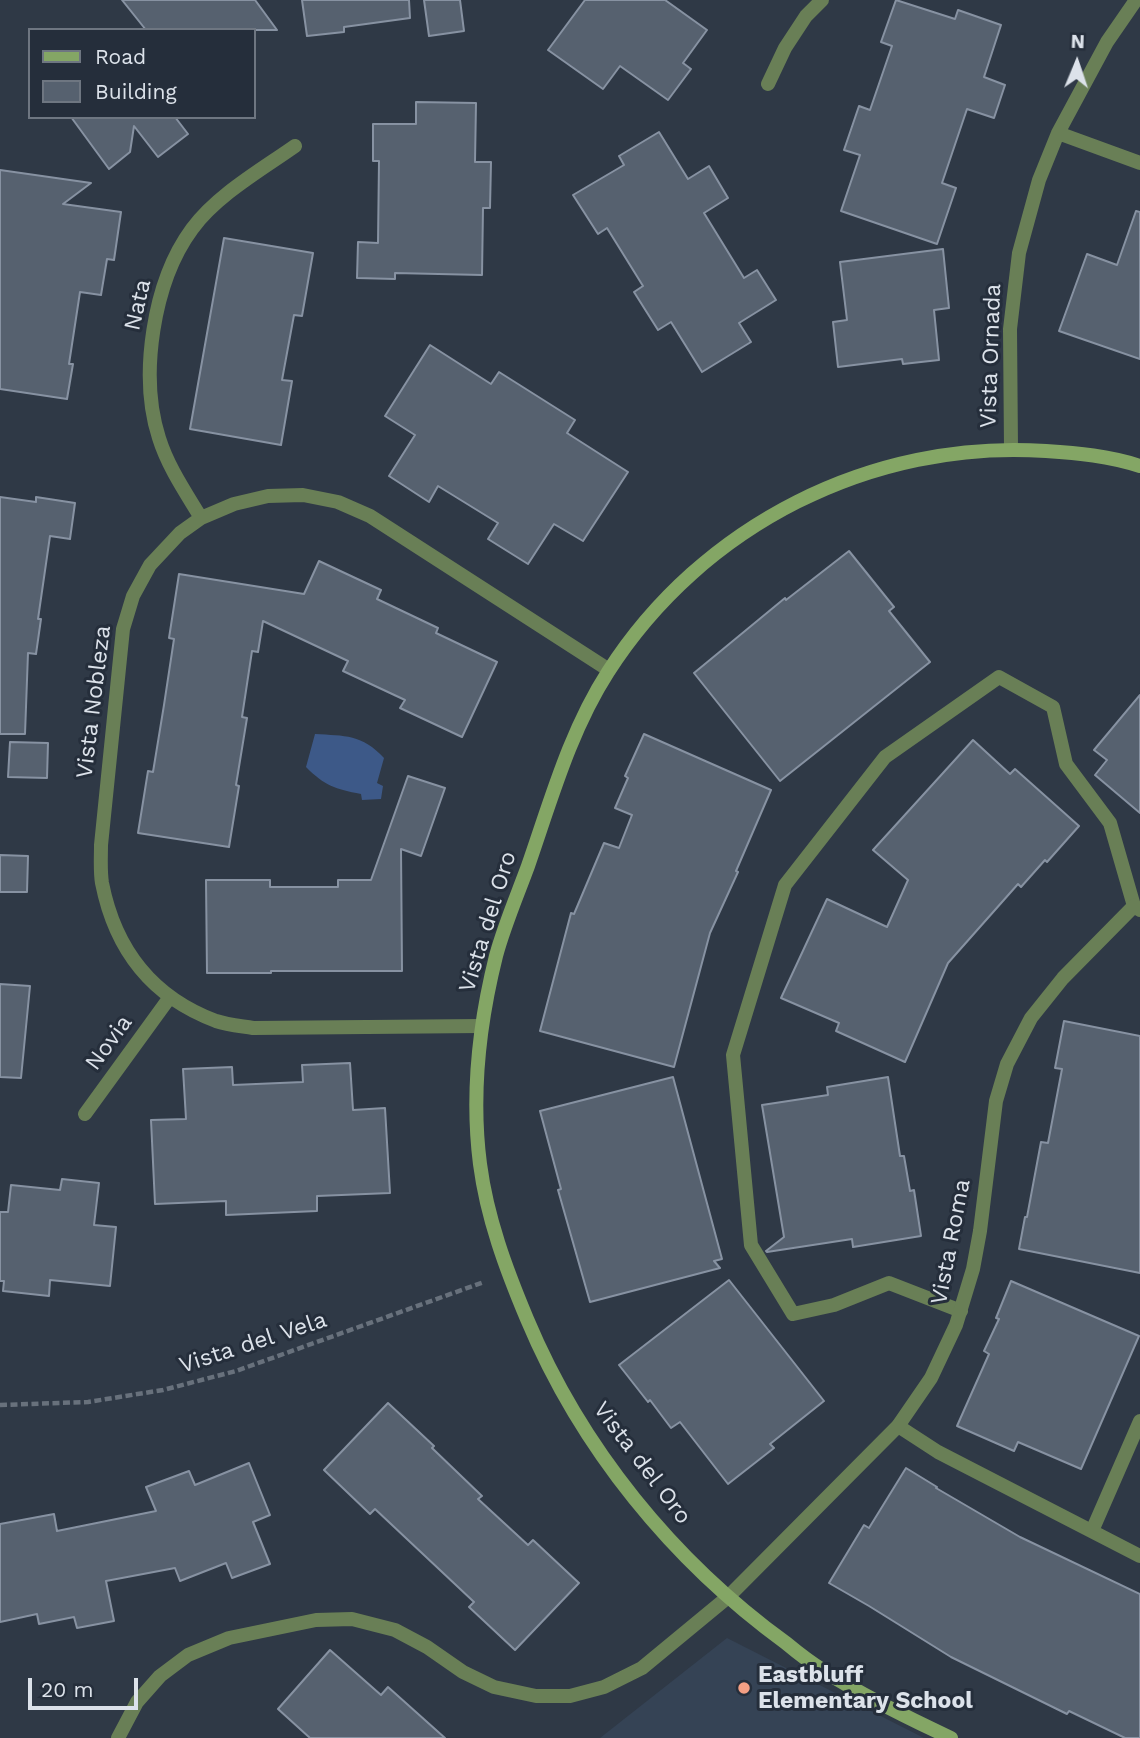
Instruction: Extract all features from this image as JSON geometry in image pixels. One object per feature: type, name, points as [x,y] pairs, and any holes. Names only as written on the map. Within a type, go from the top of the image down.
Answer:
[{"type":"street","points":[[768,84],[785,48],[806,16],[822,0]]},
{"type":"street","name":"Vista Ornada","points":[[1011,448],[1010,329],[1019,253],[1039,180],[1058,133],[1107,42],[1136,0]]},
{"type":"street","points":[[1058,133],[1140,163]]},
{"type":"street","name":"Nata","points":[[201,518],[159,439],[150,396],[150,352],[161,297],[173,261],[192,229],[218,201],[295,146]]},
{"type":"street","name":"Vista del Oro","points":[[951,1738],[888,1709],[821,1669],[758,1623],[696,1568],[636,1502],[585,1431],[542,1354],[507,1273],[491,1220],[480,1165],[476,1109],[481,1026],[497,953],[570,745],[595,694],[639,629],[672,592],[729,542],[793,502],[863,473],[936,455],[1011,448],[1084,453],[1140,466]]},
{"type":"street","name":"Vista Nobleza","points":[[481,1026],[253,1028],[218,1021],[185,1007],[144,974],[124,946],[111,917],[102,880],[101,845],[123,629],[134,596],[150,565],[180,533],[201,518],[234,503],[268,496],[303,495],[338,502],[370,516],[610,670]]},
{"type":"street","points":[[961,1311],[888,1283],[834,1305],[793,1314],[751,1245],[733,1055],[785,884],[885,757],[999,677],[1053,707],[1066,764],[1110,823],[1137,908]]},
{"type":"street","name":"Vista Roma","points":[[118,1738],[137,1702],[160,1676],[188,1655],[229,1638],[316,1620],[352,1619],[395,1630],[427,1647],[463,1672],[494,1687],[536,1696],[570,1696],[604,1687],[642,1668],[728,1597],[898,1426],[931,1378],[957,1325],[976,1256],[996,1101],[1007,1064],[1031,1018],[1063,978],[1137,908]]},
{"type":"street","name":"Novia","points":[[85,1114],[170,997]]},
{"type":"street","points":[[1092,1531],[1140,1421]]},
{"type":"street","points":[[898,1426],[938,1452],[1140,1556]]},
{"type":"path","name":"Vista del Vela","points":[[0,1405],[89,1402],[163,1390],[236,1371],[507,1273]]},
{"type":"shaded area","name":"Eastbluff Elementary School","points":[[727,1638],[924,1738],[600,1738]]},
{"type":"water","points":[[315,734],[360,740],[376,750],[384,758],[377,783],[383,786],[381,799],[362,800],[361,794],[331,786],[306,767]]},
{"type":"building","points":[[122,0],[255,0],[277,30],[256,28],[144,28]]},
{"type":"building","points":[[302,0],[409,0],[410,18],[344,27],[344,32],[307,36]]},
{"type":"building","points":[[424,0],[460,0],[464,31],[429,36]]},
{"type":"building","points":[[585,0],[665,0],[707,30],[683,63],[691,69],[668,100],[620,66],[603,89],[548,50]]},
{"type":"building","points":[[896,0],[955,19],[958,10],[1001,25],[984,77],[1005,85],[994,118],[967,109],[942,183],[956,188],[937,244],[841,211],[860,155],[844,150],[859,106],[870,110],[892,46],[881,42]]},
{"type":"building","points":[[416,102],[476,103],[475,162],[491,162],[490,208],[483,208],[482,275],[395,273],[395,279],[357,278],[358,242],[378,243],[379,161],[373,161],[373,124],[416,124]]},
{"type":"building","points":[[72,119],[177,119],[188,134],[158,157],[134,126],[130,152],[109,169]]},
{"type":"building","points":[[659,132],[688,179],[709,166],[728,198],[704,213],[744,278],[757,270],[776,300],[739,323],[751,342],[702,372],[671,322],[658,330],[634,292],[643,286],[607,228],[598,234],[573,195],[624,165],[619,156]]},
{"type":"building","points":[[0,170],[91,183],[63,204],[121,212],[114,260],[107,259],[101,295],[80,292],[69,364],[73,364],[67,399],[0,389]]},
{"type":"building","points":[[1136,211],[1140,212],[1140,359],[1059,331],[1087,254],[1117,265]]},
{"type":"building","points":[[224,238],[313,253],[302,316],[294,315],[282,380],[292,381],[281,445],[190,429]]},
{"type":"building","points":[[943,249],[949,308],[934,310],[939,360],[903,364],[902,359],[838,367],[833,322],[847,320],[840,262]]},
{"type":"building","points":[[430,345],[491,384],[499,372],[575,420],[567,433],[628,472],[583,541],[554,524],[528,564],[488,539],[498,523],[438,486],[429,502],[389,476],[415,435],[385,416]]},
{"type":"building","points":[[0,497],[36,502],[36,497],[75,503],[70,539],[50,536],[38,619],[41,619],[36,654],[28,653],[25,734],[0,734]]},
{"type":"building","points":[[849,551],[894,607],[889,611],[930,662],[780,781],[694,673],[785,598],[786,600]]},
{"type":"building","points":[[319,561],[381,590],[377,599],[438,628],[436,633],[497,662],[462,737],[400,708],[405,700],[343,671],[348,661],[263,621],[258,652],[252,651],[242,717],[247,718],[229,847],[138,833],[148,771],[153,772],[164,705],[174,639],[169,638],[179,574],[304,594]]},
{"type":"building","points":[[1140,695],[1140,813],[1095,775],[1107,760],[1094,750]]},
{"type":"building","points":[[644,734],[771,790],[710,933],[674,1067],[540,1031],[571,913],[574,914],[604,843],[619,848],[632,815],[615,808],[628,778],[625,776]]},
{"type":"building","points":[[973,740],[1010,774],[1015,769],[1079,826],[1021,887],[1018,884],[948,963],[905,1062],[836,1031],[839,1023],[781,998],[827,899],[887,927],[908,880],[873,850]]},
{"type":"building","points":[[10,742],[48,743],[47,778],[8,777]]},
{"type":"building","points":[[408,776],[445,788],[421,856],[401,849],[402,971],[207,973],[206,880],[270,880],[270,887],[338,887],[338,880],[371,880]]},
{"type":"building","points":[[0,855],[28,856],[27,892],[0,892]]},
{"type":"building","points":[[0,984],[30,986],[21,1078],[0,1077]]},
{"type":"building","points":[[1064,1021],[1140,1036],[1140,1273],[1019,1249],[1041,1142],[1048,1143],[1062,1069],[1055,1068]]},
{"type":"building","points":[[350,1063],[353,1110],[385,1108],[390,1193],[317,1196],[317,1211],[226,1215],[226,1201],[155,1204],[151,1120],[186,1119],[183,1069],[232,1067],[233,1085],[303,1082],[302,1065]]},
{"type":"building","points":[[673,1077],[722,1259],[714,1261],[720,1268],[590,1302],[558,1190],[561,1189],[540,1111]]},
{"type":"building","points":[[888,1077],[900,1156],[904,1156],[910,1191],[914,1190],[921,1236],[853,1247],[852,1239],[767,1252],[784,1237],[762,1105],[828,1095],[827,1087]]},
{"type":"building","points":[[62,1179],[99,1183],[94,1225],[116,1227],[110,1286],[50,1280],[49,1296],[3,1291],[4,1281],[0,1281],[0,1212],[8,1212],[11,1185],[60,1190]]},
{"type":"building","points":[[729,1280],[824,1401],[770,1444],[774,1448],[728,1484],[680,1422],[671,1428],[619,1365]]},
{"type":"building","points":[[1011,1281],[1139,1336],[1081,1469],[1018,1442],[1014,1451],[957,1426],[989,1354],[984,1351],[999,1319],[996,1318]]},
{"type":"building","points":[[388,1403],[482,1496],[478,1499],[528,1545],[533,1540],[579,1583],[515,1650],[469,1607],[474,1602],[375,1509],[370,1514],[324,1470]]},
{"type":"building","points":[[249,1463],[270,1515],[253,1522],[270,1564],[232,1578],[226,1563],[180,1581],[175,1568],[106,1581],[114,1621],[77,1628],[74,1617],[39,1624],[37,1614],[0,1622],[0,1524],[54,1514],[57,1531],[156,1511],[146,1487],[189,1471],[195,1485]]},
{"type":"building","points":[[906,1468],[1020,1537],[1140,1594],[1140,1738],[1125,1738],[1069,1711],[1067,1714],[951,1657],[829,1583],[864,1525],[869,1528]]},
{"type":"building","points":[[330,1650],[381,1695],[388,1687],[445,1738],[310,1738],[278,1709]]},
{"type":"place","name":"Eastbluff Elementary School","points":[[744,1688]]}]
